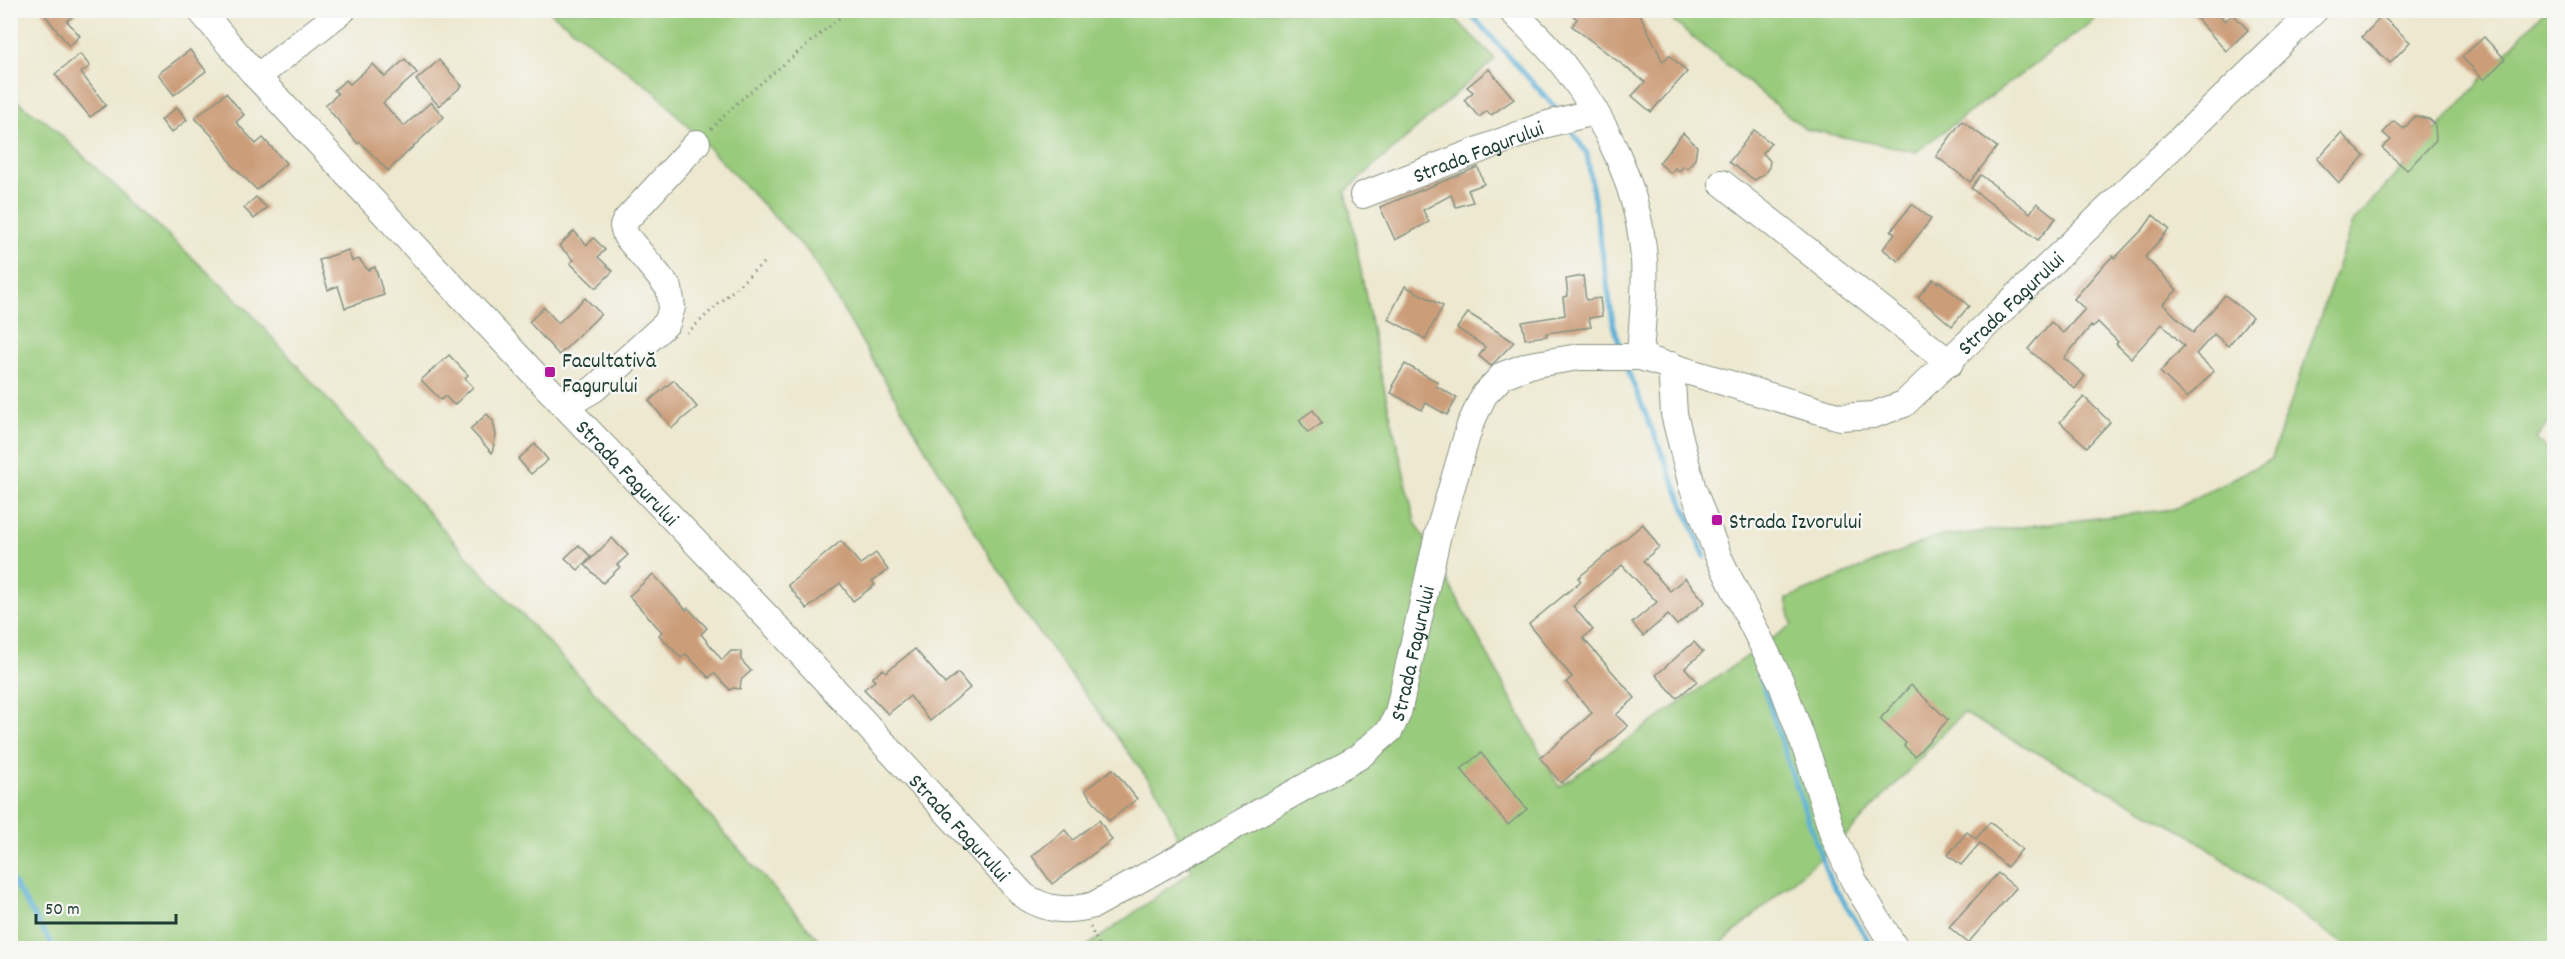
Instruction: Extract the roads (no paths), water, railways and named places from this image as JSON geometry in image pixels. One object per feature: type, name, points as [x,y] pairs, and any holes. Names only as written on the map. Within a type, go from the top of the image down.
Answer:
[{"type":"street","name":"Strada Fagurului","points":[[200,10],[257,77],[565,406],[772,622],[1024,896],[1040,906],[1075,910],[1094,905],[1360,756],[1390,730],[1398,713],[1447,502],[1470,425],[1484,395],[1503,375],[1530,365],[1579,357],[1628,356],[1671,365],[1840,417],[1855,418],[1874,415],[1904,404],[1950,363],[2315,10]]},
{"type":"street","points":[[257,77],[343,10]]},
{"type":"street","points":[[1511,10],[1568,70],[1574,117],[1623,166],[1636,207],[1643,249],[1643,298],[1628,356]]},
{"type":"street","name":"Strada Fagurului","points":[[1363,195],[1574,117]]},
{"type":"street","points":[[565,406],[594,389],[667,323],[672,307],[669,288],[626,236],[623,226],[697,143]]},
{"type":"street","points":[[1722,183],[1950,363]]},
{"type":"street","points":[[1671,365],[1671,393],[1679,436],[1692,486],[1719,558],[1781,682],[1809,758],[1833,835],[1854,881],[1895,948]]},
{"type":"waterway","points":[[1467,10],[1561,114]]},
{"type":"waterway","points":[[1569,127],[1587,154],[1613,322],[1621,349]]},
{"type":"waterway","points":[[1625,364],[1705,557]]},
{"type":"waterway","points":[[1752,651],[1829,878],[1873,948]]},
{"type":"waterway","points":[[10,877],[54,948]]},
{"type":"place","name":"Facultativă Fagurului","points":[[550,372]]},
{"type":"place","name":"Strada Izvorului","points":[[1717,520]]}]
